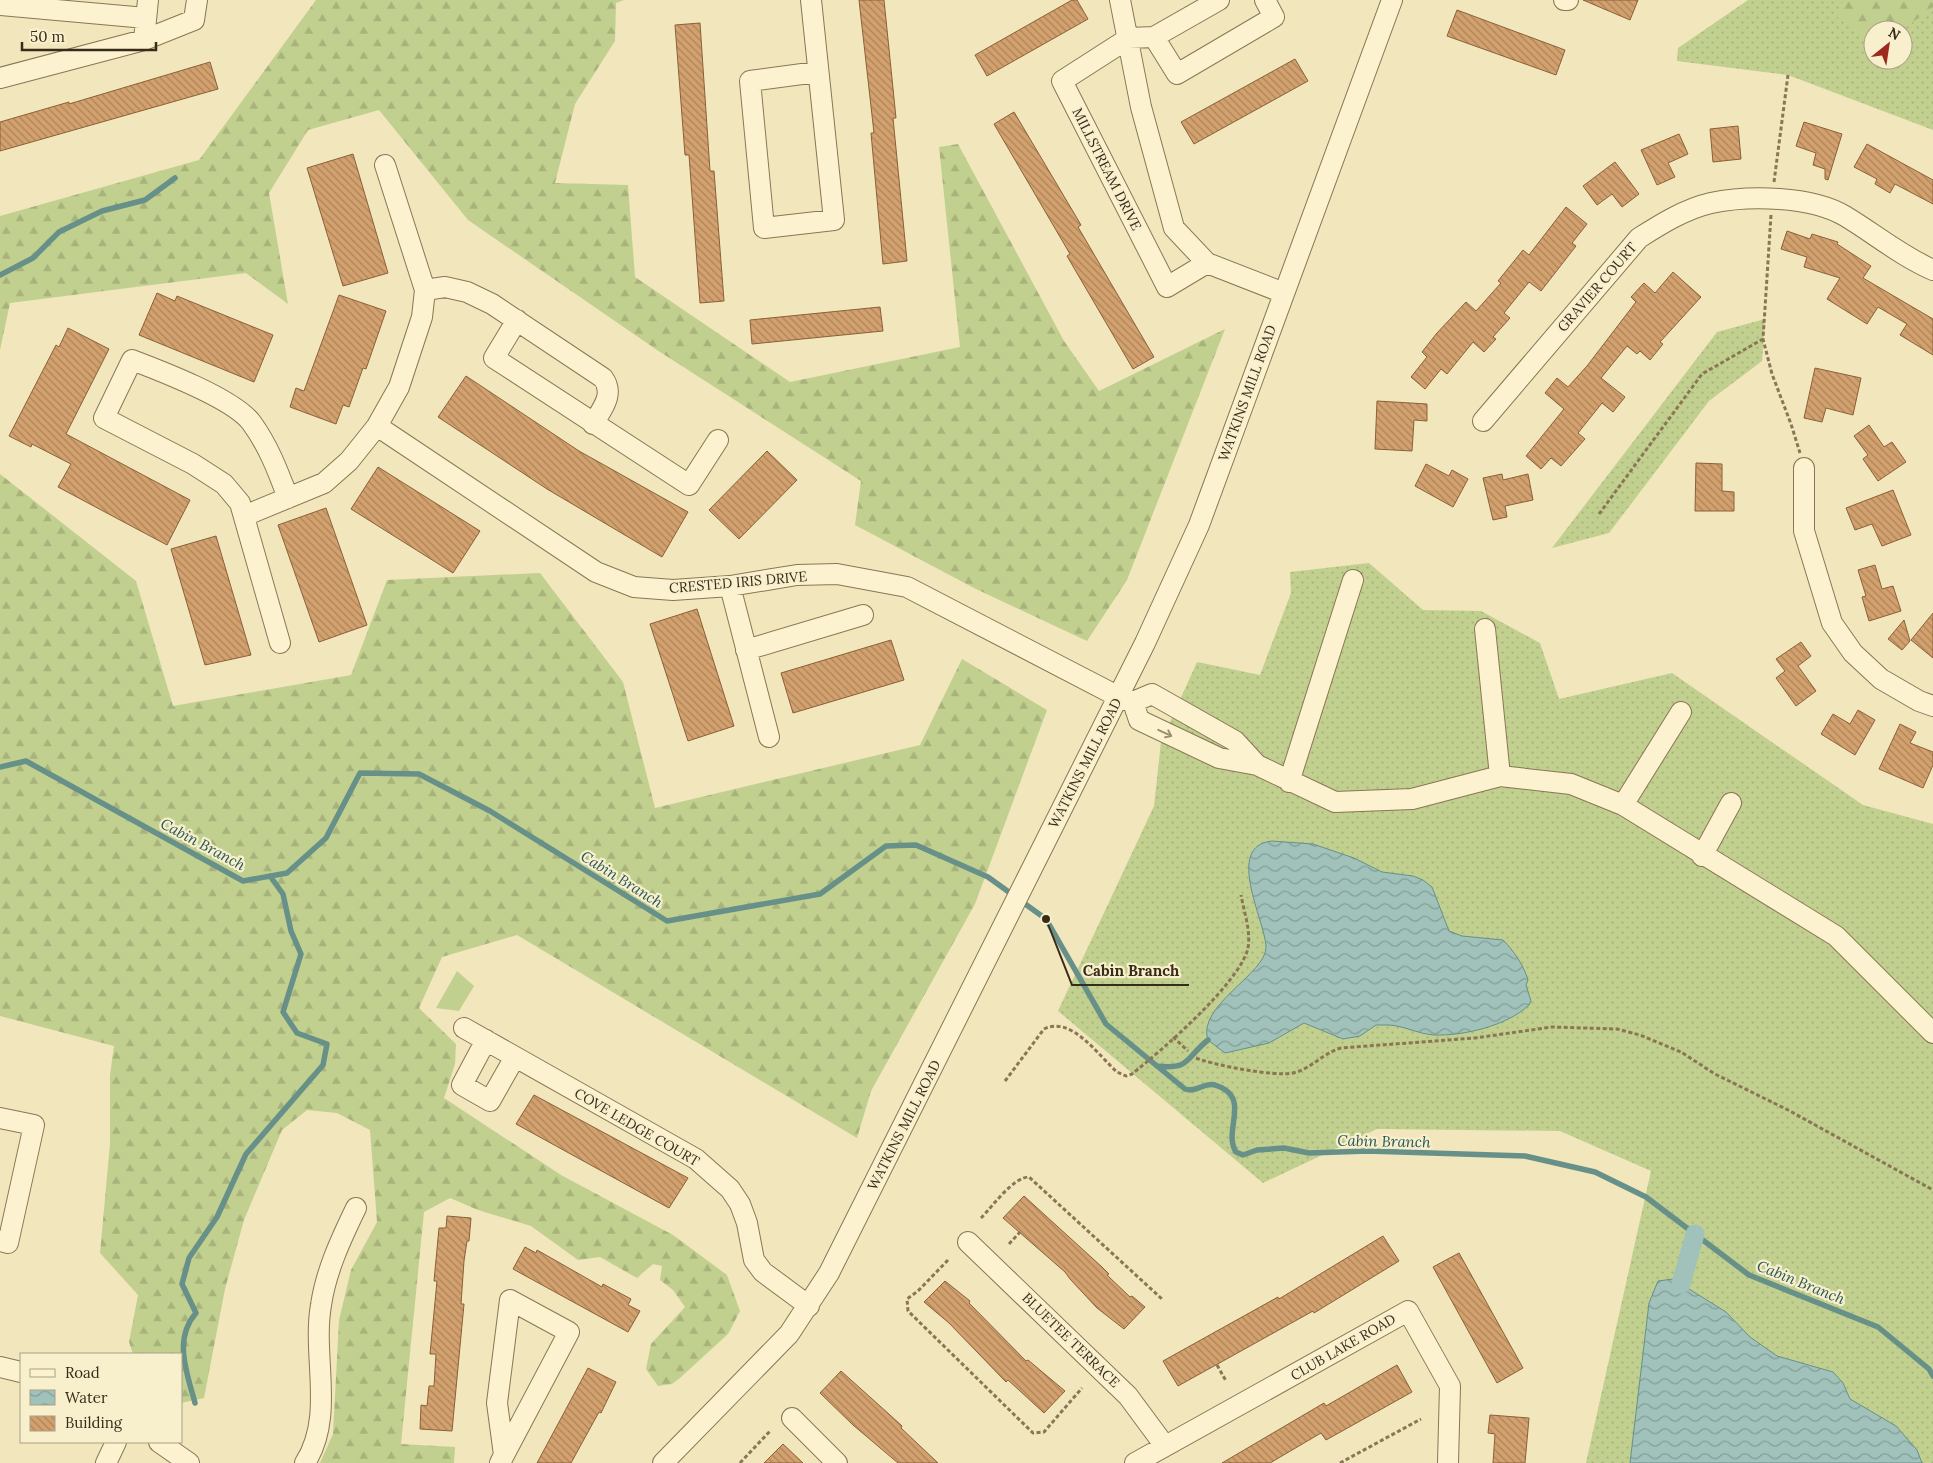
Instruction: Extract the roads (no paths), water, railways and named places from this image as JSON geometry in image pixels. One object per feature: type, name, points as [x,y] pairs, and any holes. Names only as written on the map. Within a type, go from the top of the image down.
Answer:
[{"type":"street","points":[[0,78],[144,40],[194,20],[197,0]]},
{"type":"street","points":[[811,0],[834,220],[764,228],[750,80],[818,72]]},
{"type":"street","points":[[1120,0],[1129,38],[1141,107],[1174,228],[1207,264],[1284,293]]},
{"type":"street","points":[[1129,38],[1154,37],[1219,0]]},
{"type":"street","points":[[1154,37],[1177,74],[1274,17],[1265,0]]},
{"type":"street","name":"WATKINS MILL ROAD","points":[[663,1463],[771,1355],[809,1306],[847,1240],[1038,857],[1126,699],[1199,524],[1392,0]]},
{"type":"street","points":[[0,5],[147,9],[144,40]]},
{"type":"street","name":"MILLSTREAM DRIVE","points":[[1129,38],[1062,82],[1167,287],[1207,264]]},
{"type":"street","points":[[244,516],[324,484],[349,461],[377,426],[399,387],[422,317],[424,290],[385,165]]},
{"type":"street","name":"GRAVIER COURT","points":[[1483,421],[1639,238],[1668,220],[1710,203],[1758,198],[1805,202],[1844,215],[1911,260],[1933,270]]},
{"type":"street","points":[[424,290],[445,287],[467,292],[492,304],[603,378],[608,386],[605,404],[593,424]]},
{"type":"street","points":[[517,320],[494,358],[689,485],[718,440]]},
{"type":"street","points":[[280,643],[240,504],[224,484],[193,464],[104,418],[132,360],[174,376],[223,401],[250,421],[274,460],[288,498]]},
{"type":"street","name":"CRESTED IRIS DRIVE","points":[[377,426],[596,572],[614,580],[634,587],[673,590],[730,586],[798,576],[837,574],[907,587],[1126,699]]},
{"type":"street","points":[[1804,468],[1804,530],[1832,623],[1854,653],[1881,680],[1919,701],[1933,706]]},
{"type":"street","points":[[1290,782],[1353,580]]},
{"type":"street","points":[[730,586],[769,737]]},
{"type":"street","points":[[746,650],[862,615]]},
{"type":"street","points":[[1485,629],[1500,776]]},
{"type":"street","points":[[1257,766],[1235,741],[1152,694],[1126,699],[1139,720],[1219,758],[1257,766],[1335,802],[1412,800],[1500,776],[1571,784],[1623,805],[1702,856],[1836,936],[1933,1033]]},
{"type":"street","points":[[1623,805],[1681,712]]},
{"type":"street","points":[[1702,856],[1731,803]]},
{"type":"street","name":"COVE LEDGE COURT","points":[[464,1028],[696,1159],[730,1189],[740,1204],[747,1223],[754,1260],[763,1272],[809,1306]]},
{"type":"street","points":[[486,1040],[462,1085],[490,1101],[515,1057]]},
{"type":"street","points":[[0,1118],[34,1125],[8,1243],[0,1241]]},
{"type":"street","points":[[305,1463],[318,1434],[321,1407],[318,1340],[320,1305],[333,1258],[356,1208]]},
{"type":"street","name":"BLUETEE TERRACE","points":[[968,1242],[1123,1390],[1165,1446]]},
{"type":"street","points":[[510,1300],[569,1332],[502,1459],[498,1403],[510,1300]]},
{"type":"street","name":"CLUB LAKE ROAD","points":[[1136,1463],[1408,1311],[1450,1386],[1448,1463]]},
{"type":"street","points":[[0,1367],[20,1372]]},
{"type":"street","points":[[792,1418],[837,1463]]},
{"type":"street","points":[[106,1463],[116,1443]]},
{"type":"street","points":[[160,1443],[189,1463]]},
{"type":"water","points":[[1272,841],[1313,844],[1354,858],[1382,872],[1413,876],[1423,880],[1432,887],[1449,931],[1462,936],[1503,940],[1507,944],[1524,969],[1528,980],[1526,985],[1531,1001],[1529,1005],[1509,1019],[1497,1024],[1458,1034],[1434,1035],[1403,1027],[1376,1025],[1360,1036],[1343,1039],[1304,1023],[1269,1043],[1225,1053],[1208,1040],[1207,1027],[1212,1015],[1221,1002],[1256,968],[1263,957],[1266,947],[1249,870],[1251,856],[1258,846]]},
{"type":"water","points":[[1673,1279],[1726,1312],[1750,1337],[1777,1356],[1833,1372],[1843,1383],[1850,1399],[1896,1426],[1917,1450],[1922,1463],[1630,1463],[1649,1303],[1658,1281]]},
{"type":"waterway","points":[[0,275],[33,258],[59,232],[102,211],[145,200],[175,178]]},
{"type":"waterway","name":"Cabin Branch","points":[[0,767],[26,761],[243,881],[287,873],[326,838],[360,773],[419,774],[490,811],[667,921],[820,894],[886,846],[916,845],[988,877],[1046,919],[1106,1024],[1185,1089],[1193,1090],[1211,1084],[1226,1090],[1232,1097],[1235,1106],[1232,1134],[1236,1152],[1243,1155],[1257,1150],[1284,1148],[1309,1153],[1368,1151],[1525,1156],[1595,1172],[1646,1197],[1749,1275],[1878,1327],[1929,1369],[1933,1376]]},
{"type":"waterway","points":[[195,1403],[186,1368],[183,1345],[189,1323],[196,1313],[182,1284],[189,1258],[217,1217],[246,1154],[323,1065],[327,1044],[297,1033],[283,1012],[301,954],[291,931],[283,894],[270,876]]},
{"type":"waterway","points":[[1157,1066],[1168,1067],[1182,1064],[1208,1040]]},
{"type":"waterway","points":[[1681,1284],[1695,1234]]},
{"type":"place","name":"Cabin Branch","points":[[1046,919]]}]
